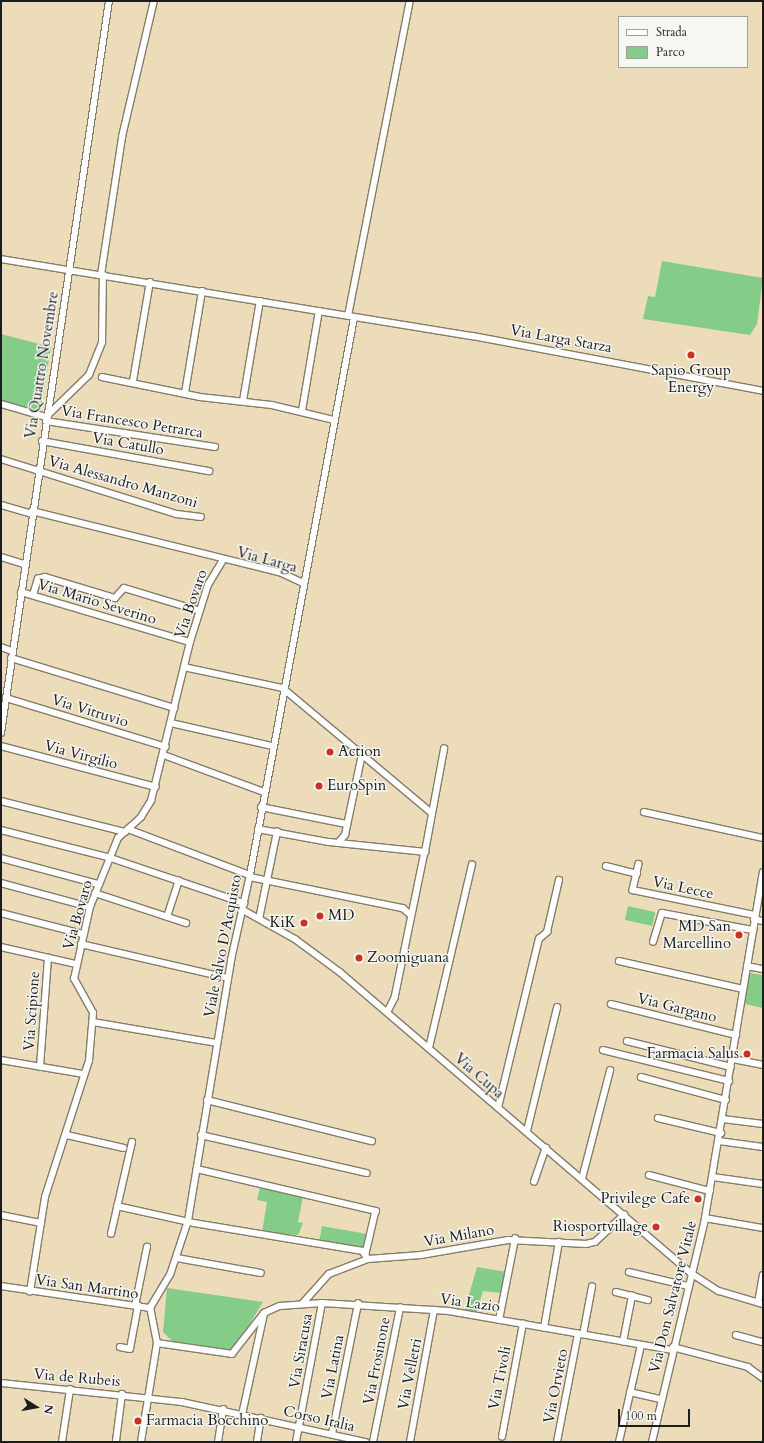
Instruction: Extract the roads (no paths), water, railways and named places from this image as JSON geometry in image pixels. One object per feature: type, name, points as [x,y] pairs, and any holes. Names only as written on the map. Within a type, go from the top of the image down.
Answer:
[{"type":"street","name":"Via Quattro Novembre","points":[[1,733],[42,441],[109,1]]},
{"type":"street","points":[[46,419],[96,365],[103,330],[102,275],[122,138],[154,1]]},
{"type":"street","name":"Via Larga","points":[[1,505],[223,560],[282,573],[303,583],[410,1]]},
{"type":"street","name":"Via Larga Starza","points":[[1,259],[150,282],[611,360],[763,391]]},
{"type":"street","points":[[133,381],[150,282]]},
{"type":"street","points":[[185,393],[202,291]]},
{"type":"street","points":[[243,401],[260,301]]},
{"type":"street","points":[[302,412],[319,311]]},
{"type":"street","points":[[102,377],[133,381],[185,393],[243,401],[302,412],[334,420]]},
{"type":"street","name":"Via Francesco Petrarca","points":[[1,404],[46,419],[215,447]]},
{"type":"street","name":"Via Catullo","points":[[42,441],[209,472]]},
{"type":"street","name":"Via Alessandro Manzoni","points":[[1,459],[177,514],[201,518]]},
{"type":"street","points":[[1,557],[24,564]]},
{"type":"street","name":"Via Bovaro","points":[[30,1292],[45,1197],[67,1135],[84,1074],[90,1061],[93,1022],[92,1013],[74,980],[76,964],[90,907],[108,857],[126,830],[141,817],[156,787],[190,642],[208,585],[223,560]]},
{"type":"street","points":[[33,595],[38,580],[45,577],[115,598],[124,588],[200,611]]},
{"type":"street","name":"Viale Salvo D'Acquisto","points":[[150,1308],[177,1258],[188,1221],[228,978],[250,876],[272,746],[303,583]]},
{"type":"street","name":"Via Mario Severino","points":[[21,592],[190,642]]},
{"type":"street","points":[[1,647],[12,651]]},
{"type":"street","points":[[11,658],[175,708]]},
{"type":"street","points":[[184,667],[283,688],[432,813]]},
{"type":"street","name":"Via Vitruvio","points":[[6,698],[166,747]]},
{"type":"street","points":[[171,723],[272,746]]},
{"type":"street","name":"Via Virgilio","points":[[1,746],[156,787]]},
{"type":"street","points":[[388,1012],[394,998],[425,852],[444,750]]},
{"type":"street","points":[[338,844],[345,835],[362,754]]},
{"type":"street","points":[[164,755],[264,792]]},
{"type":"street","points":[[1,801],[126,830],[250,876],[268,881],[404,908],[411,915]]},
{"type":"street","points":[[262,807],[347,824]]},
{"type":"street","points":[[644,812],[763,838]]},
{"type":"street","points":[[258,829],[338,844],[425,852]]},
{"type":"street","points":[[1,830],[108,857],[244,903]]},
{"type":"street","points":[[260,919],[277,832]]},
{"type":"street","points":[[345,835],[350,845]]},
{"type":"street","points":[[1,858],[98,884]]},
{"type":"street","name":"Via Lecce","points":[[640,864],[633,890],[755,917]]},
{"type":"street","points":[[429,1048],[472,865]]},
{"type":"street","points":[[606,866],[637,874]]},
{"type":"street","name":"Via Don Salvatore Vitale","points":[[652,1442],[673,1348],[705,1218],[713,1177],[763,873]]},
{"type":"street","points":[[498,1108],[540,939],[547,932],[558,880]]},
{"type":"street","points":[[168,917],[179,881]]},
{"type":"street","points":[[1,883],[90,907]]},
{"type":"street","points":[[95,893],[186,923]]},
{"type":"street","points":[[404,908],[414,902]]},
{"type":"street","name":"Via Cupa","points":[[243,910],[318,955],[388,1012],[691,1273],[719,1291],[761,1304]]},
{"type":"street","points":[[1,913],[83,934]]},
{"type":"street","points":[[653,942],[662,913],[753,930]]},
{"type":"street","points":[[755,917],[763,921]]},
{"type":"street","points":[[81,944],[228,978]]},
{"type":"street","points":[[1,947],[76,964]]},
{"type":"street","name":"Via Scipione","points":[[40,1067],[48,958]]},
{"type":"street","points":[[619,961],[743,989]]},
{"type":"street","points":[[747,966],[763,970]]},
{"type":"street","name":"Via Gargano","points":[[611,1004],[736,1036]]},
{"type":"street","points":[[527,1131],[557,1008]]},
{"type":"street","points":[[93,1022],[217,1043]]},
{"type":"street","points":[[627,1041],[731,1068]]},
{"type":"street","points":[[603,1050],[729,1081]]},
{"type":"street","points":[[733,1059],[763,1065]]},
{"type":"street","points":[[1,1060],[84,1074]]},
{"type":"street","points":[[582,1178],[610,1071]]},
{"type":"street","points":[[641,1077],[726,1100]]},
{"type":"street","points":[[207,1100],[372,1141]]},
{"type":"street","points":[[658,1118],[721,1133]]},
{"type":"street","points":[[723,1119],[763,1124]]},
{"type":"street","points":[[67,1135],[124,1148]]},
{"type":"street","points":[[201,1136],[367,1173]]},
{"type":"street","points":[[719,1140],[763,1147]]},
{"type":"street","points":[[110,1234],[132,1142]]},
{"type":"street","points":[[534,1182],[546,1148]]},
{"type":"street","points":[[117,1206],[367,1256],[376,1211],[197,1170]]},
{"type":"street","points":[[649,1175],[710,1191]]},
{"type":"street","points":[[713,1177],[763,1184]]},
{"type":"street","points":[[1,1215],[41,1222]]},
{"type":"street","name":"Via Milano","points":[[302,1304],[329,1274],[367,1256],[515,1239],[579,1245],[595,1242],[624,1215]]},
{"type":"street","points":[[705,1218],[763,1228]]},
{"type":"street","points":[[499,1320],[515,1239]]},
{"type":"street","points":[[544,1328],[559,1242]]},
{"type":"street","points":[[120,1347],[130,1349],[147,1247]]},
{"type":"street","points":[[177,1258],[261,1273]]},
{"type":"street","points":[[629,1272],[688,1286]]},
{"type":"street","points":[[761,1304],[763,1275]]},
{"type":"street","name":"Via San Martino","points":[[1,1286],[30,1292],[150,1308],[157,1343],[150,1398],[141,1442]]},
{"type":"street","name":"Via Orvieto","points":[[557,1442],[592,1287]]},
{"type":"street","points":[[616,1292],[648,1300]]},
{"type":"street","points":[[623,1342],[632,1296]]},
{"type":"street","name":"Via Lazio","points":[[264,1313],[280,1306],[322,1303],[358,1304],[434,1310],[641,1345],[673,1348],[748,1367],[763,1378]]},
{"type":"street","name":"Via Siracusa","points":[[296,1442],[322,1303]]},
{"type":"street","name":"Via Latina","points":[[332,1434],[358,1304]]},
{"type":"street","name":"Via Frosinone","points":[[373,1442],[400,1308]]},
{"type":"street","name":"Via Velletri","points":[[410,1442],[434,1310]]},
{"type":"street","points":[[157,1343],[232,1354],[264,1313]]},
{"type":"street","points":[[242,1415],[264,1313]]},
{"type":"street","name":"Via Tivoli","points":[[502,1437],[523,1324]]},
{"type":"street","points":[[736,1335],[763,1342]]},
{"type":"street","points":[[619,1442],[641,1345]]},
{"type":"street","name":"Via de Rubeis","points":[[1,1383],[150,1398]]},
{"type":"street","points":[[62,1442],[70,1390]]},
{"type":"street","points":[[630,1392],[661,1399]]},
{"type":"street","points":[[116,1441],[122,1394]]},
{"type":"street","name":"Corso Italia","points":[[150,1398],[223,1409],[242,1415],[332,1434],[349,1440],[366,1442]]},
{"type":"street","points":[[218,1442],[223,1409]]},
{"type":"street","points":[[257,1442],[261,1418]]},
{"type":"place","name":"Sapio Group Energy","points":[[691,355]]},
{"type":"place","name":"Action","points":[[330,752]]},
{"type":"place","name":"EuroSpin","points":[[319,786]]},
{"type":"place","name":"MD","points":[[320,916]]},
{"type":"place","name":"KiK","points":[[304,923]]},
{"type":"place","name":"MD San Marcellino","points":[[739,935]]},
{"type":"place","name":"Zoomiguana","points":[[359,958]]},
{"type":"place","name":"Farmacia Salus","points":[[747,1054]]},
{"type":"place","name":"Privilege Cafe","points":[[698,1199]]},
{"type":"place","name":"Riosportvillage","points":[[656,1227]]},
{"type":"place","name":"Farmacia Bocchino","points":[[138,1421]]}]
